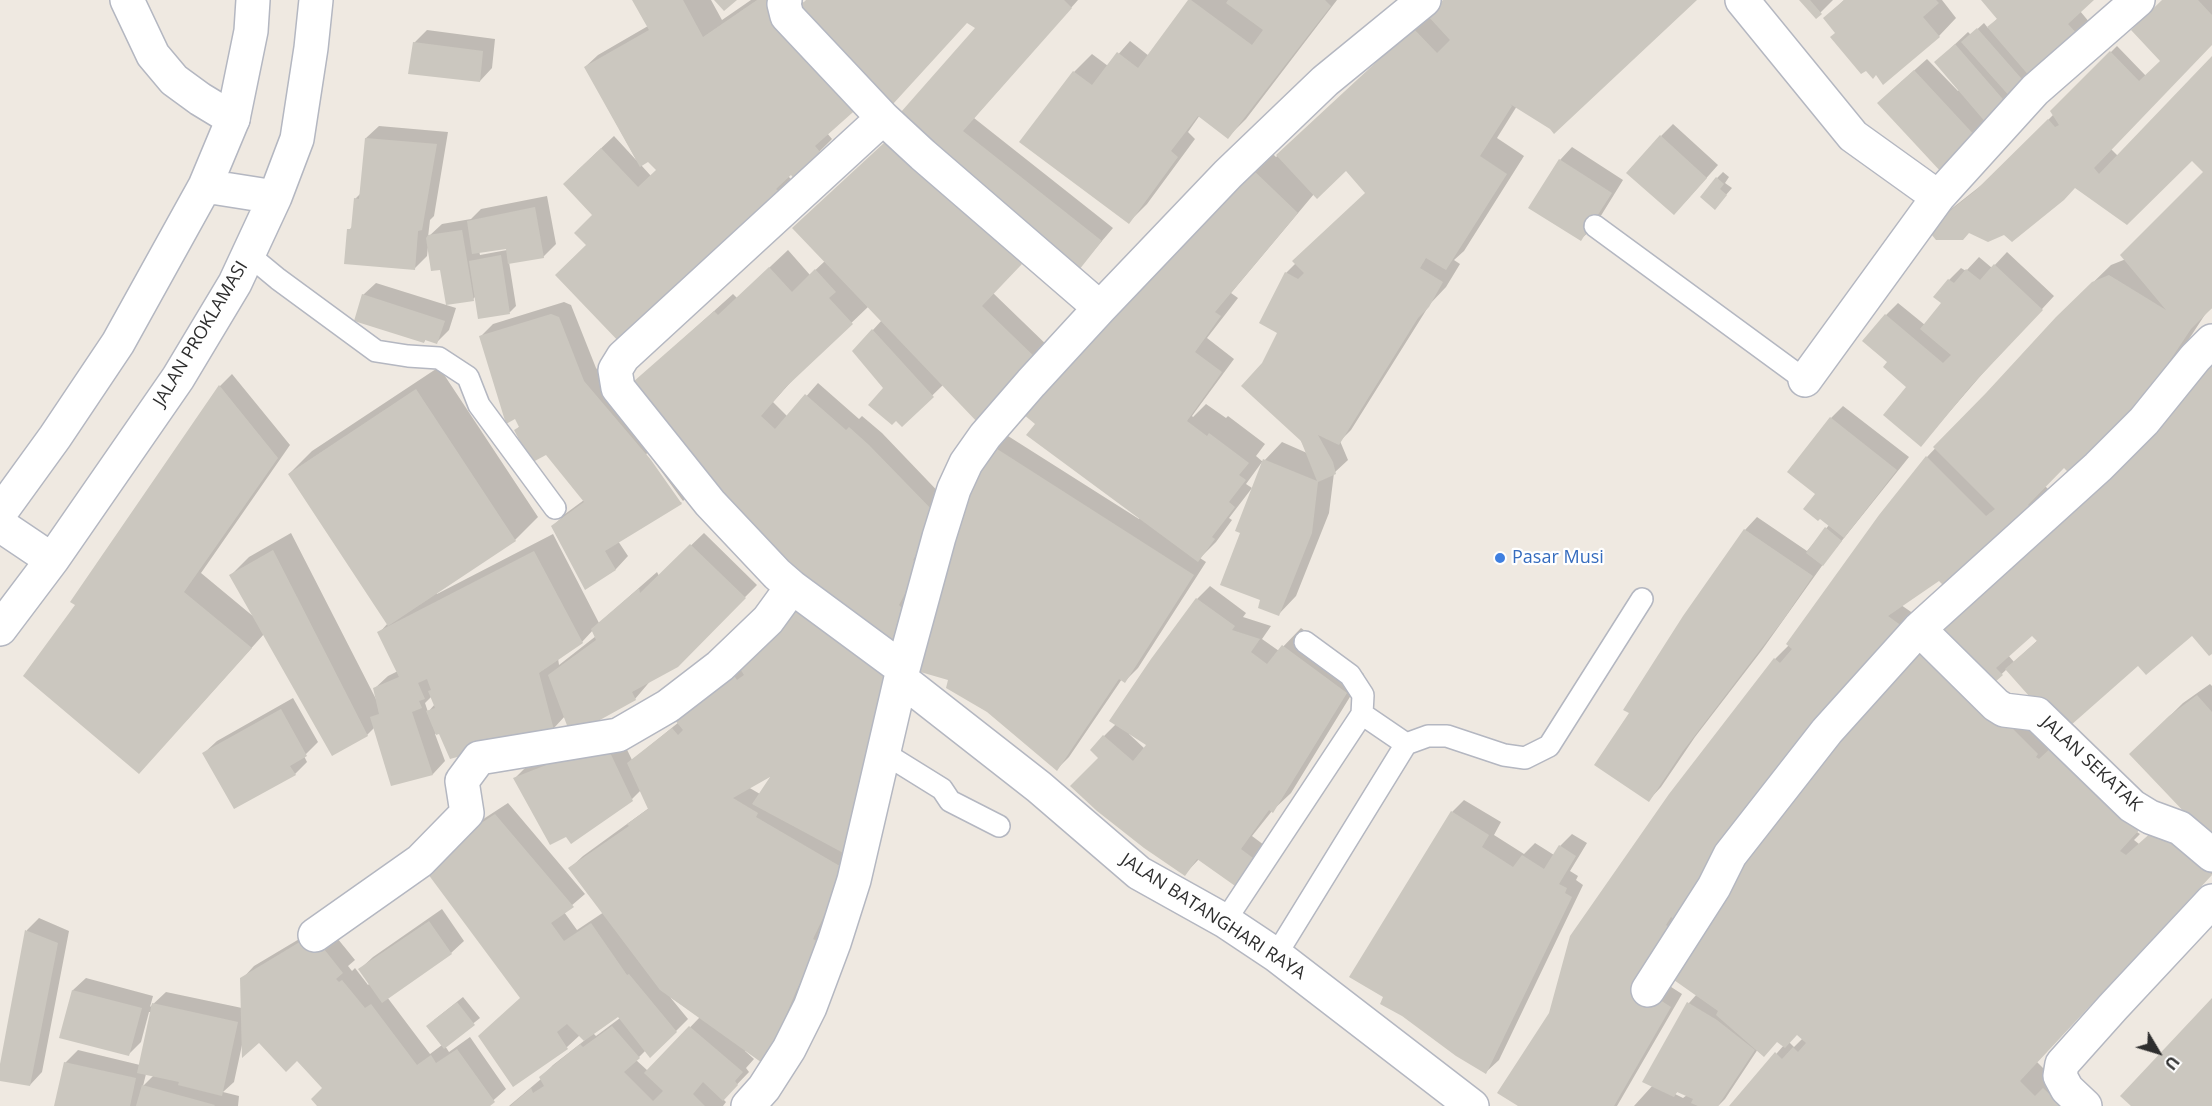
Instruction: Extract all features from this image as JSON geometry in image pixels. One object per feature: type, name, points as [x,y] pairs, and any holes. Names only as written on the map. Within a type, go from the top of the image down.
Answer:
[{"type":"street","points":[[127,0],[153,55],[174,80],[234,119]]},
{"type":"street","points":[[0,513],[55,437],[118,343],[205,186],[234,119],[254,0]]},
{"type":"street","name":"JALAN PROKLAMASI","points":[[0,629],[52,561],[177,378],[236,283],[275,197],[297,139],[312,48],[316,0]]},
{"type":"street","points":[[785,0],[787,16],[883,118],[1100,308]]},
{"type":"street","points":[[748,1106],[764,1088],[789,1049],[810,1007],[834,943],[854,880],[902,674],[939,537],[954,489],[966,463],[992,427],[1100,308],[1228,174],[1325,81],[1424,0]]},
{"type":"street","points":[[1742,0],[1853,136],[1938,197]]},
{"type":"street","points":[[1805,380],[1938,197],[2035,90],[2138,0]]},
{"type":"street","name":"JALAN BATANGHARI RAYA","points":[[883,118],[623,357],[615,370],[618,388],[710,503],[792,587],[1039,787],[1138,873],[1225,921],[1276,955],[1472,1106]]},
{"type":"street","points":[[205,186],[275,197]]},
{"type":"street","points":[[1648,990],[1714,887],[1730,855],[1827,731],[1919,629],[2098,467],[2144,421],[2195,358],[2212,341]]},
{"type":"street","points":[[0,525],[52,561]]},
{"type":"street","points":[[315,935],[420,861],[467,813],[462,781],[479,758],[618,735],[668,706],[720,666],[768,620],[792,587]]},
{"type":"street","name":"JALAN SEKATAK","points":[[1919,629],[1996,705],[2004,710],[2037,714],[2132,806],[2150,817],[2180,828],[2212,855]]},
{"type":"street","points":[[2085,1106],[2067,1089],[2060,1076],[2062,1064],[2212,901]]},
{"type":"lane","points":[[1595,226],[1805,380]]},
{"type":"lane","points":[[249,255],[376,351],[439,358],[468,377],[479,405],[555,508]]},
{"type":"lane","points":[[1276,955],[1406,744],[1428,736],[1447,736],[1504,756],[1525,758],[1549,746],[1642,599]]},
{"type":"lane","points":[[1225,921],[1362,714],[1363,695],[1350,675],[1305,642]]},
{"type":"lane","points":[[1362,714],[1406,744]]},
{"type":"lane","points":[[884,753],[942,789],[950,801],[999,826]]},
{"type":"building","points":[[632,0],[683,0],[703,37],[757,0],[767,0],[861,105],[815,146],[821,153],[806,166],[811,171],[797,183],[791,175],[776,189],[780,193],[623,346],[555,275],[586,245],[574,233],[592,215],[563,184],[601,148],[638,187],[656,170],[648,162],[640,167],[584,67],[649,30]]},
{"type":"building","points":[[714,0],[737,0],[724,11]]},
{"type":"building","points":[[806,0],[1064,0],[1072,8],[963,131],[1102,241],[1079,270],[940,156],[943,150],[901,112],[975,28],[967,23],[893,104],[798,8]]},
{"type":"building","points":[[1188,0],[1252,45],[1263,30],[1226,3],[1228,0],[1325,0],[1331,6],[1228,139],[1198,116],[1171,151],[1178,157],[1129,224],[1019,142],[1073,71],[1092,85],[1117,52],[1138,68]]},
{"type":"building","points":[[1443,0],[1697,0],[1554,134],[1550,129],[1510,104],[1512,106],[1480,156],[1507,174],[1446,270],[1426,258],[1420,268],[1443,282],[1339,445],[1318,435],[1333,462],[1336,474],[1318,482],[1312,533],[1279,616],[1258,608],[1260,600],[1220,585],[1240,533],[1235,531],[1263,459],[1317,481],[1301,441],[1241,386],[1262,363],[1277,333],[1259,323],[1285,272],[1298,279],[1304,273],[1292,261],[1365,193],[1346,171],[1317,199],[1276,155],[1413,28],[1437,53],[1450,40],[1427,15]]},
{"type":"building","points":[[1799,0],[1810,0],[1822,14],[1816,19]]},
{"type":"building","points":[[1844,0],[1936,0],[1939,3],[1923,17],[1940,37],[1883,85],[1876,75],[1873,79],[1866,71],[1861,74],[1830,37],[1835,33],[1823,18]]},
{"type":"building","points":[[1981,0],[2094,0],[2068,24],[2079,36],[2031,78],[1987,27],[1997,19]]},
{"type":"building","points":[[2162,0],[2198,0],[2212,15],[2212,45],[2094,168],[2099,174],[2212,56],[2212,308],[2191,329],[2143,401],[2073,477],[2064,468],[2028,505],[2032,509],[1949,591],[1939,581],[1888,616],[1906,629],[1682,925],[1671,917],[1666,925],[1679,933],[1640,987],[1671,1007],[1614,1106],[1518,1106],[1497,1093],[1549,1013],[1570,936],[1669,794],[1774,658],[1780,663],[1792,649],[1786,644],[1879,515],[1926,456],[1986,516],[1995,509],[1933,447],[2092,282],[2109,275],[2166,310],[2120,255],[2203,172],[2192,161],[2127,225],[2075,188],[2064,200],[2012,242],[2004,235],[1988,242],[1969,233],[1963,240],[1936,240],[1927,229],[1975,191],[2048,119],[2055,127],[2059,125],[2050,111],[2110,51],[2139,81],[2160,61],[2131,30]]},
{"type":"building","points":[[1977,28],[2028,86],[2012,99],[1961,42]]},
{"type":"building","points":[[413,42],[483,51],[480,82],[408,74]]},
{"type":"building","points":[[1955,44],[2008,105],[1987,124],[1934,62]]},
{"type":"building","points":[[1914,70],[1978,139],[1942,173],[1877,103]]},
{"type":"building","points":[[1660,135],[1707,178],[1674,215],[1626,173]]},
{"type":"building","points":[[365,138],[437,144],[422,230],[418,231],[415,270],[344,264],[347,229],[351,229],[354,198],[359,199]]},
{"type":"building","points":[[885,142],[1022,264],[982,306],[1041,363],[980,425],[792,228]]},
{"type":"building","points":[[1559,159],[1612,193],[1581,241],[1528,208]]},
{"type":"building","points":[[1250,167],[1298,213],[1215,312],[1221,316],[1195,352],[1222,372],[1187,421],[1207,436],[1209,433],[1249,463],[1239,475],[1246,480],[1229,502],[1235,507],[1212,537],[1215,539],[1198,562],[1026,435],[1035,424],[1023,414]]},
{"type":"building","points":[[1716,177],[1724,184],[1720,189],[1727,195],[1715,210],[1700,197]]},
{"type":"building","points":[[535,207],[544,258],[508,264],[506,249],[472,254],[467,221]]},
{"type":"building","points":[[462,230],[474,301],[446,305],[440,270],[431,271],[426,238],[428,235]]},
{"type":"building","points":[[501,255],[510,314],[478,319],[469,261]]},
{"type":"building","points":[[1994,264],[2043,310],[1970,387],[1921,447],[1883,415],[1906,387],[1883,367],[1887,362],[1862,341],[1885,314],[1943,363],[1951,355],[1920,329],[1941,303],[1933,297],[1948,279],[1954,283],[1966,269],[1980,280]]},
{"type":"building","points":[[769,267],[792,292],[815,269],[836,292],[829,298],[853,324],[786,387],[761,416],[775,429],[805,394],[846,430],[849,427],[869,445],[938,516],[913,560],[920,565],[899,605],[910,616],[896,662],[788,572],[625,389],[714,311],[718,315]]},
{"type":"building","points":[[362,294],[445,321],[437,344],[425,340],[424,343],[354,321]]},
{"type":"building","points":[[551,314],[559,317],[584,381],[651,460],[682,504],[605,551],[616,570],[585,590],[551,526],[584,502],[546,455],[531,463],[514,430],[519,427],[515,419],[506,424],[479,336]]},
{"type":"building","points":[[872,329],[934,397],[902,427],[896,421],[892,425],[868,405],[883,388],[852,351]]},
{"type":"building","points":[[2212,354],[2212,654],[2209,656],[2192,636],[2146,675],[2138,666],[2062,733],[2005,669],[2037,641],[2032,636],[1996,668],[2003,675],[1986,690],[1933,630],[2153,436],[2146,426]]},
{"type":"building","points":[[219,385],[278,458],[184,592],[252,648],[139,774],[23,676],[75,605],[70,602]]},
{"type":"building","points":[[416,389],[516,541],[388,626],[288,474]]},
{"type":"building","points":[[1830,417],[1897,470],[1844,538],[1803,509],[1815,494],[1787,472]]},
{"type":"building","points":[[994,447],[1194,575],[1125,683],[1119,679],[1057,771],[987,712],[946,688],[948,680],[917,671],[963,507]]},
{"type":"building","points":[[1825,527],[1842,541],[1823,566],[1806,553]]},
{"type":"building","points":[[1744,529],[1813,576],[1783,620],[1683,751],[1649,802],[1594,765],[1629,713],[1623,710],[1683,616]]},
{"type":"building","points":[[690,544],[746,598],[678,667],[632,692],[636,700],[571,736],[548,675],[596,640],[591,629],[639,588],[640,593]]},
{"type":"building","points":[[273,550],[368,736],[332,756],[229,575]]},
{"type":"building","points":[[534,551],[583,643],[539,673],[554,730],[450,759],[426,711],[435,708],[428,691],[431,690],[427,679],[418,683],[425,699],[419,701],[422,708],[412,712],[433,775],[391,786],[370,717],[379,714],[373,688],[399,677],[377,632]]},
{"type":"building","points":[[1196,598],[1235,626],[1232,630],[1260,639],[1251,652],[1267,664],[1282,645],[1347,693],[1273,813],[1269,810],[1241,849],[1257,861],[1238,888],[1197,859],[1185,876],[1144,848],[1097,811],[1070,786],[1098,758],[1090,750],[1103,735],[1133,761],[1146,745],[1109,721]]},
{"type":"building","points":[[803,601],[897,667],[849,856],[752,804],[770,777],[733,798],[758,813],[756,817],[850,872],[833,897],[813,939],[821,943],[797,989],[765,1065],[660,990],[568,868],[629,826],[627,824],[648,809],[627,763],[672,728],[678,735],[683,730],[674,719],[733,674],[737,680],[744,675],[739,667]]},
{"type":"building","points":[[1920,636],[2038,754],[2036,757],[2039,759],[2056,743],[2140,829],[2120,851],[2126,855],[2154,830],[2168,831],[2212,875],[2020,1081],[2035,1096],[2043,1088],[2062,1106],[1729,1106],[1775,1052],[1782,1059],[1793,1047],[1798,1052],[1806,1043],[1797,1035],[1785,1048],[1777,1042],[1764,1057],[1716,1015],[1718,1011],[1664,973],[1705,913]]},
{"type":"building","points":[[2197,695],[2212,712],[2212,833],[2208,837],[2129,754],[2169,716]]},
{"type":"building","points":[[281,709],[307,756],[290,766],[296,775],[234,809],[202,753]]},
{"type":"building","points":[[605,742],[633,801],[571,844],[566,837],[550,845],[513,778]]},
{"type":"building","points":[[1451,811],[1489,835],[1482,847],[1513,867],[1522,855],[1544,869],[1559,845],[1576,856],[1559,884],[1567,888],[1565,893],[1572,897],[1486,1074],[1456,1056],[1402,1016],[1380,1004],[1383,997],[1349,977]]},
{"type":"building","points":[[495,814],[574,907],[551,923],[564,941],[591,923],[627,975],[629,974],[677,1032],[650,1058],[618,1017],[584,1041],[567,1024],[557,1032],[568,1049],[513,1087],[478,1036],[520,998],[425,870],[454,841]]},
{"type":"building","points":[[429,921],[452,954],[382,1003],[358,969]]},
{"type":"building","points":[[25,930],[58,943],[30,1086],[0,1081],[0,1064]]},
{"type":"building","points":[[308,937],[320,944],[343,973],[336,979],[339,982],[342,980],[365,1008],[371,1004],[417,1065],[431,1055],[436,1063],[457,1049],[495,1102],[490,1106],[317,1106],[311,1099],[322,1088],[297,1061],[286,1072],[259,1043],[242,1058],[240,978]]},
{"type":"building","points":[[72,990],[142,1008],[129,1056],[59,1038]]},
{"type":"building","points":[[2212,998],[2212,1106],[2131,1106],[2120,1096]]},
{"type":"building","points":[[457,1002],[475,1025],[444,1049],[426,1026]]},
{"type":"building","points":[[1687,1002],[1717,1020],[1755,1050],[1718,1106],[1698,1106],[1691,1103],[1693,1099],[1677,1092],[1674,1097],[1642,1082]]},
{"type":"building","points":[[152,1003],[238,1022],[222,1096],[178,1085],[179,1082],[137,1073]]},
{"type":"building","points":[[612,1026],[640,1058],[624,1072],[653,1101],[663,1091],[644,1073],[689,1026],[743,1072],[735,1081],[738,1085],[723,1101],[703,1082],[693,1094],[705,1106],[510,1106],[531,1088],[533,1093],[544,1086],[539,1077],[580,1044],[583,1047]]},
{"type":"building","points":[[64,1062],[136,1078],[130,1106],[54,1106]]},
{"type":"building","points":[[142,1085],[215,1105],[136,1106]]},
{"type":"place","name":"Pasar Musi","points":[[1500,558]]}]
